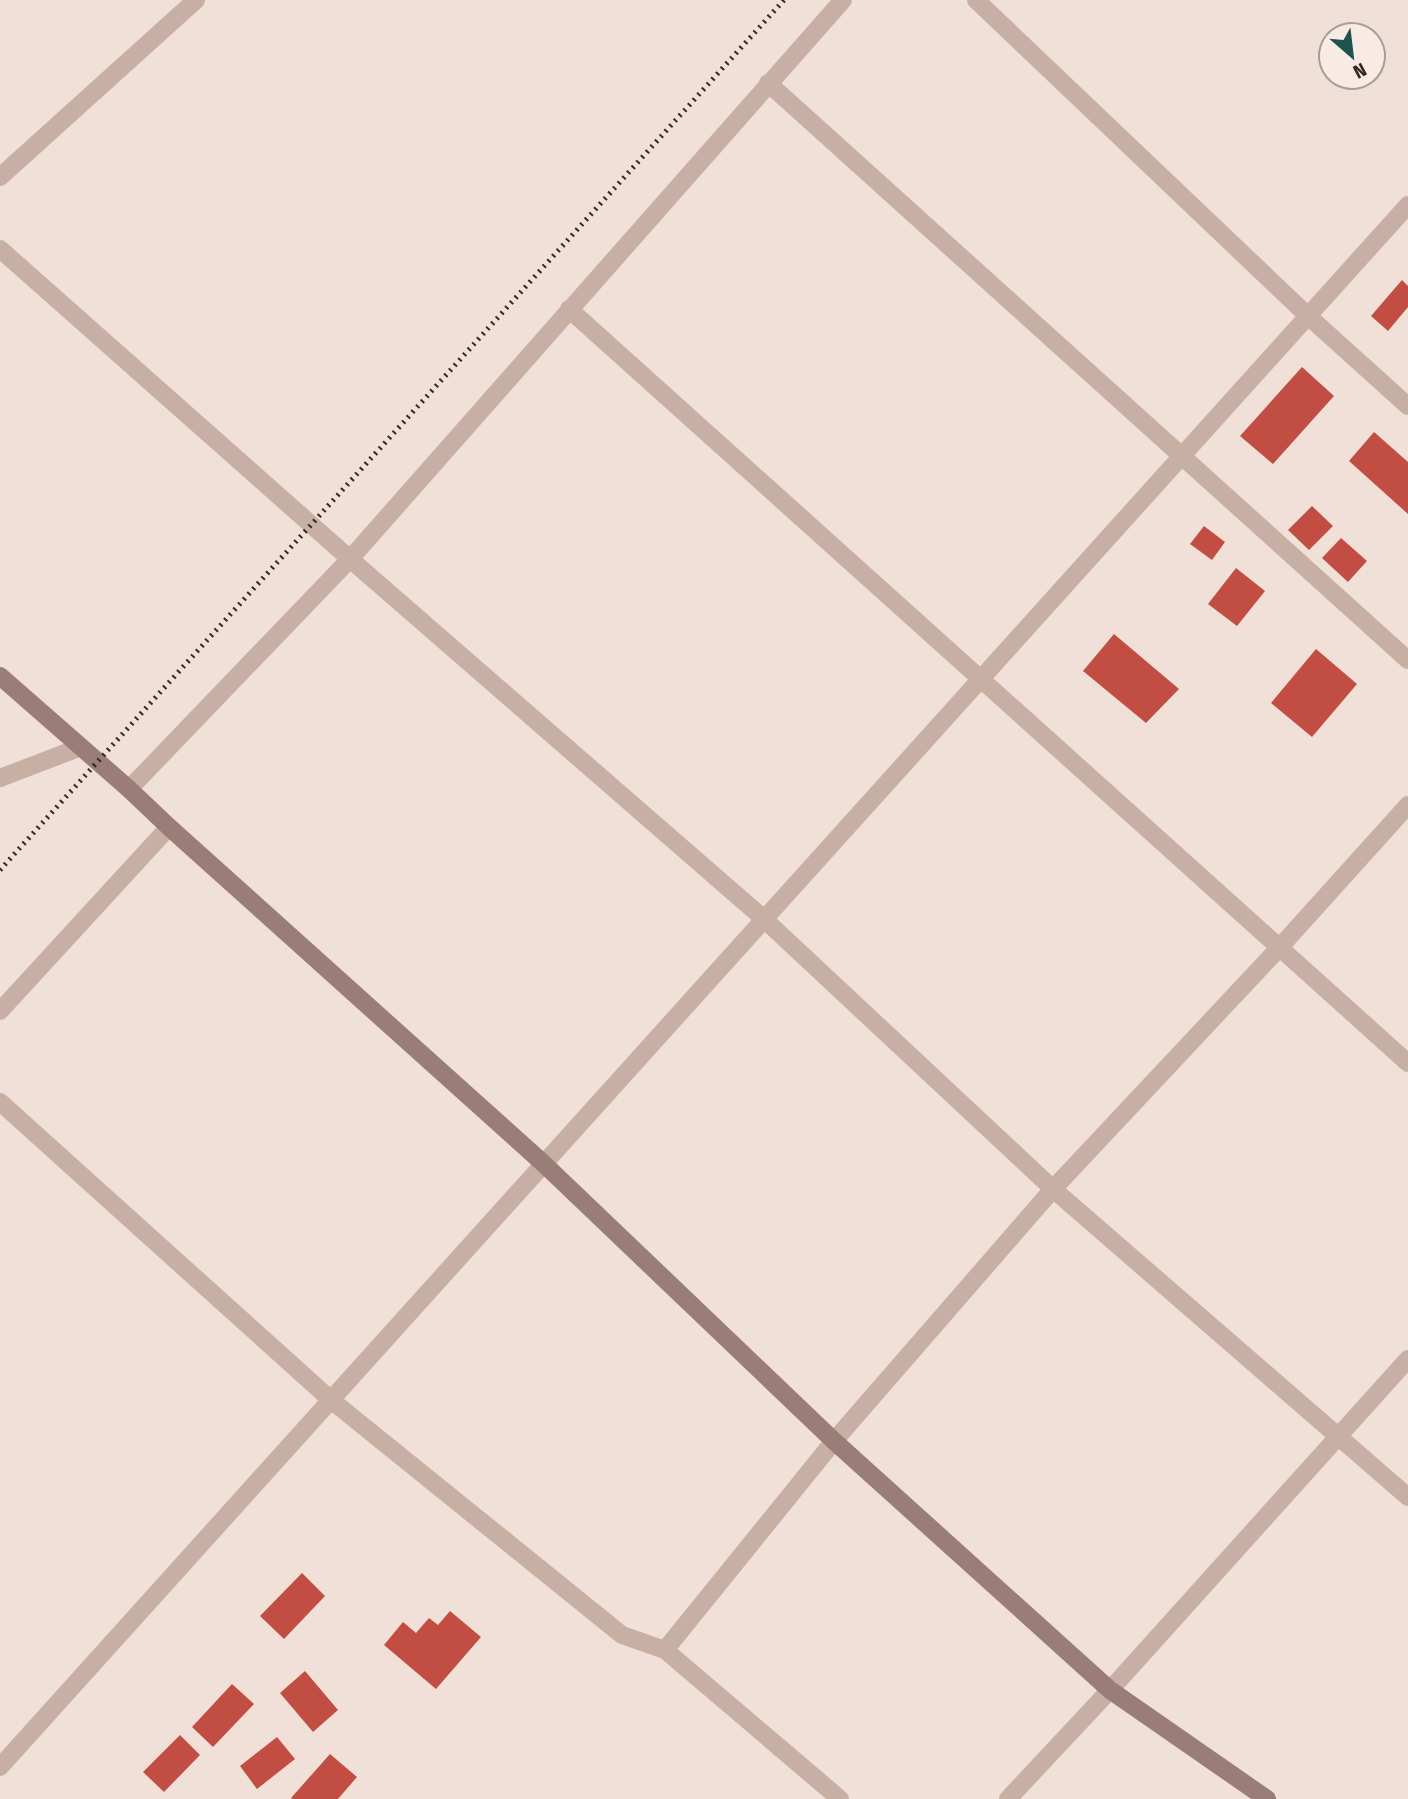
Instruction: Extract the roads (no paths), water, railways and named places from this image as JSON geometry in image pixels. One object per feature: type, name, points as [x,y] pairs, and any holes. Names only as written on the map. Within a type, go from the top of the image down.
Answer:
[{"type":"main road","points":[[0,676],[544,1164],[834,1441],[1110,1690],[1267,1799]]},
{"type":"street","points":[[129,789],[350,559],[843,0]]},
{"type":"street","points":[[976,0],[1308,316],[1408,406]]},
{"type":"street","points":[[0,177],[192,1]]},
{"type":"street","points":[[768,83],[1408,660]]},
{"type":"street","points":[[0,1767],[1408,205]]},
{"type":"street","points":[[0,248],[350,559],[764,919],[1053,1189],[1408,1497]]},
{"type":"street","points":[[569,309],[1408,1063]]},
{"type":"street","points":[[0,778],[81,747]]},
{"type":"street","points":[[665,1650],[834,1441],[1053,1189],[1280,947],[1408,805]]},
{"type":"street","points":[[0,1011],[169,827]]},
{"type":"street","points":[[0,1102],[331,1400],[622,1635],[665,1650],[840,1799]]},
{"type":"street","points":[[1008,1799],[1110,1690],[1408,1359]]},
{"type":"railway","points":[[0,870],[784,0]]}]
